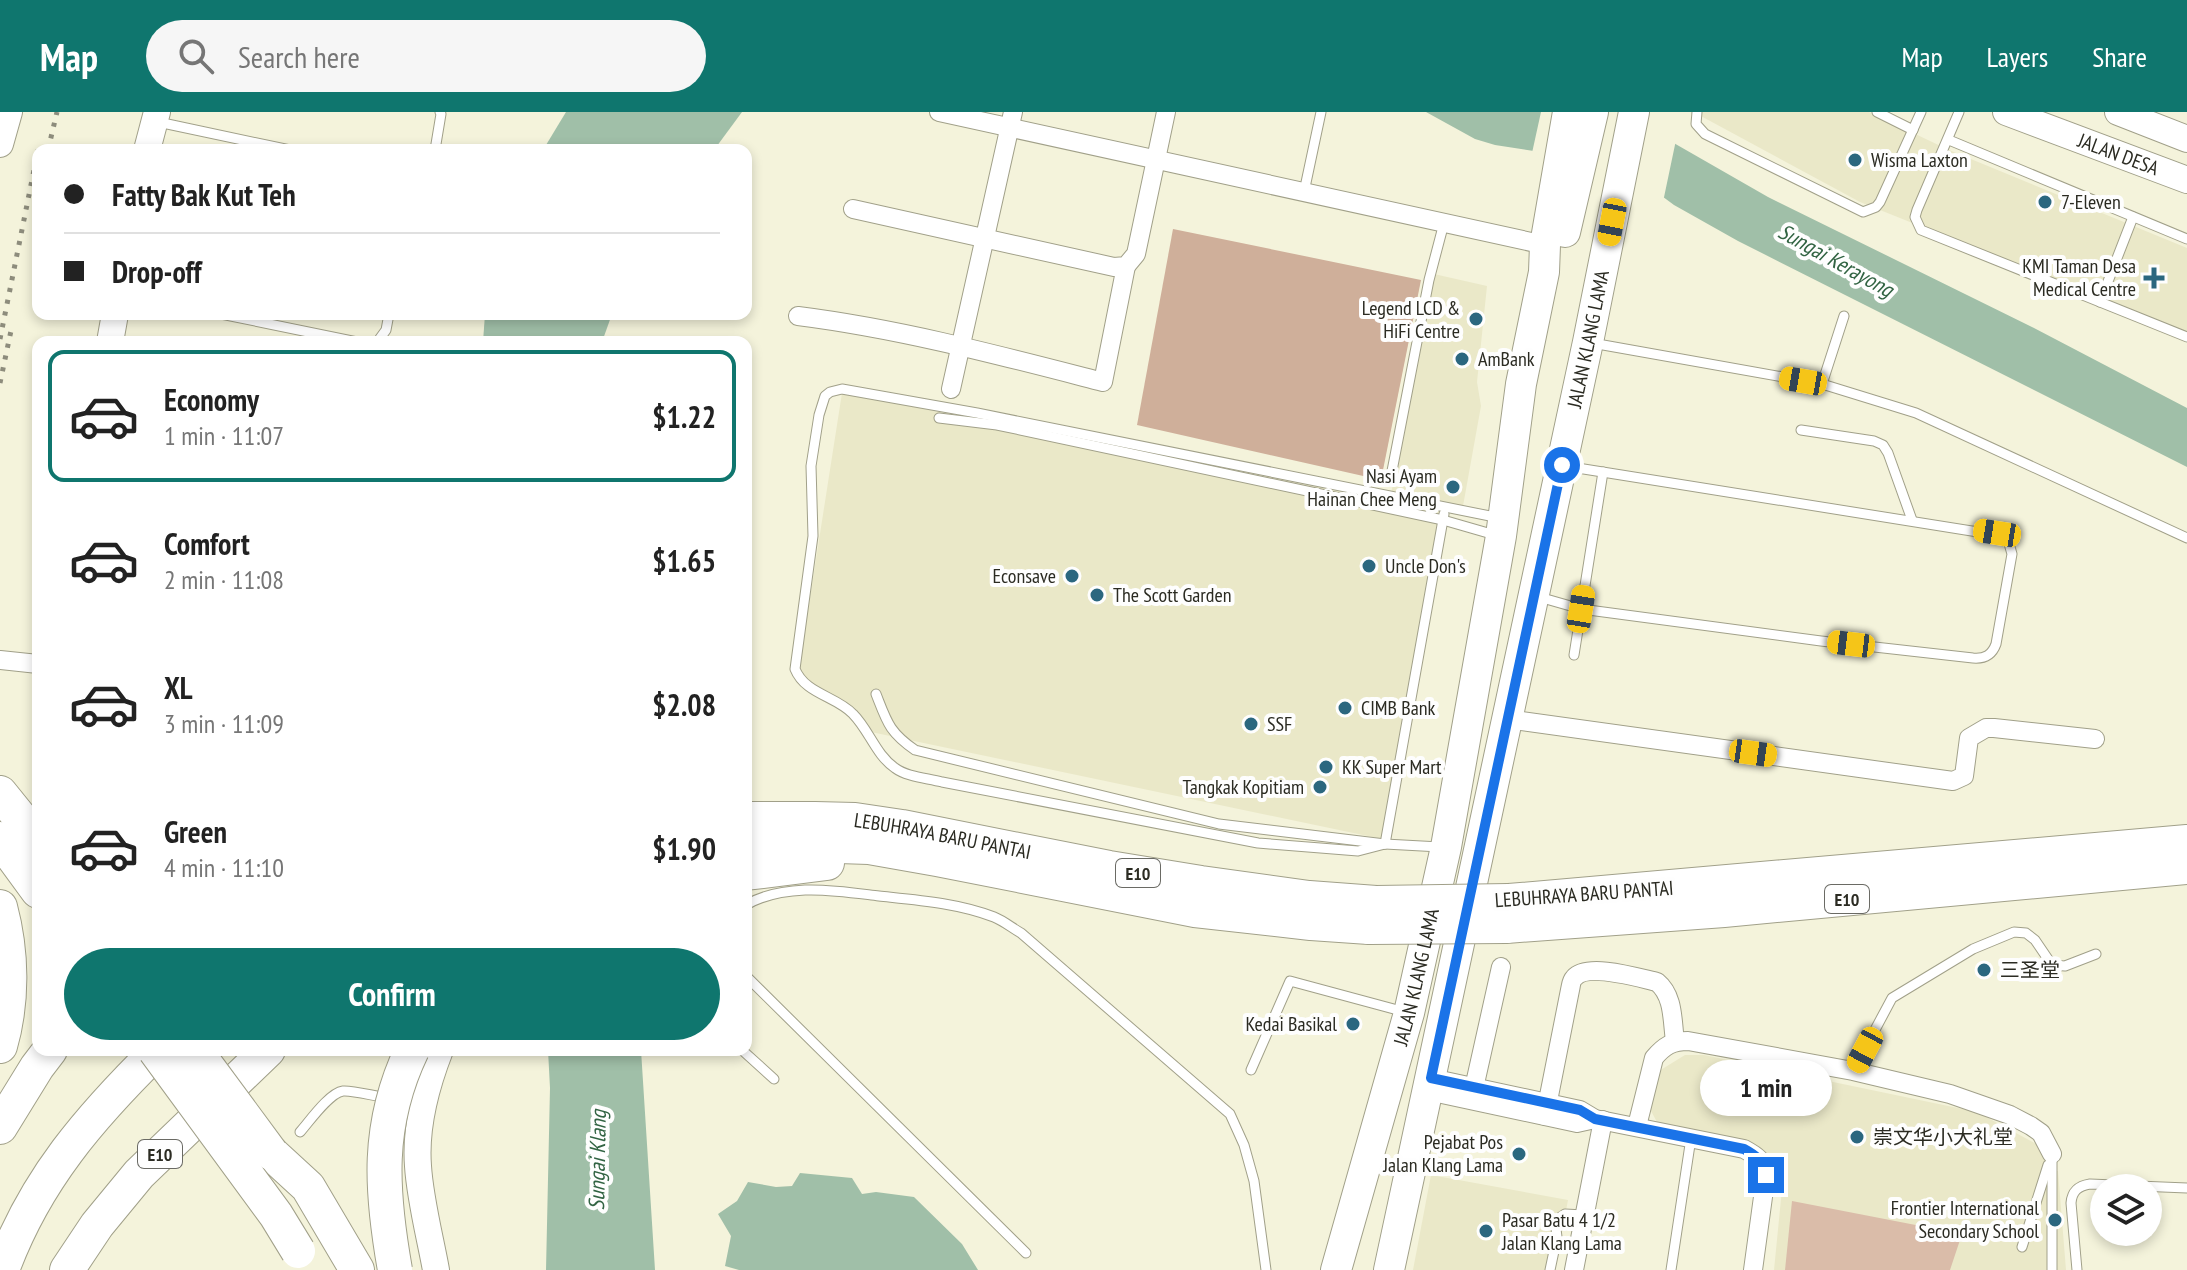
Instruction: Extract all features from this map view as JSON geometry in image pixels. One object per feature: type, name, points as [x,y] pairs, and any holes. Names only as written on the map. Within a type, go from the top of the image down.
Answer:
[{"type":"highway","points":[[0,793],[32,833]]},
{"type":"highway","name":"LEBUHRAYA BARU PANTAI","points":[[752,819],[855,820],[902,827],[1109,868],[1309,898],[1372,915]]},
{"type":"highway","points":[[0,839],[32,883]]},
{"type":"highway","name":"LEBUHRAYA BARU PANTAI","points":[[1507,914],[2187,842]]},
{"type":"highway","name":"LEBUHRAYA BARU PANTAI","points":[[752,845],[869,847],[1195,910],[1311,923],[1372,915],[1724,910],[2187,867]]},
{"type":"highway","points":[[752,872],[829,862],[869,847]]},
{"type":"highway","points":[[0,907],[9,956],[9,997],[0,1046]]},
{"type":"highway","points":[[0,1127],[45,1056]]},
{"type":"highway","points":[[2,1270],[31,1205],[59,1160],[116,1091],[150,1056]]},
{"type":"highway","points":[[160,1056],[276,1215],[318,1253],[357,1270]]},
{"type":"highway","points":[[199,1056],[271,1153],[318,1253]]},
{"type":"highway","name":"E10","points":[[67,1270],[97,1225],[139,1174],[262,1056]]},
{"type":"highway","points":[[395,1270],[384,1202],[385,1136],[402,1071],[409,1056]]},
{"type":"main road","points":[[1566,181],[1568,112]]},
{"type":"main road","points":[[1566,181],[1593,112]]},
{"type":"main road","name":"JALAN KLANG LAMA","points":[[1389,1270],[1588,342],[1633,114]]},
{"type":"main road","name":"JALAN KLANG LAMA","points":[[1336,1270],[1409,1013],[1446,847],[1502,528],[1521,384],[1545,258],[1562,248],[1566,181]]},
{"type":"street","points":[[0,144],[9,112]]},
{"type":"street","points":[[939,112],[1011,120],[1156,160],[1444,223],[1545,258]]},
{"type":"street","points":[[798,316],[961,346],[1103,382],[1126,266],[1136,254],[1166,112]]},
{"type":"street","name":"JALAN DESA","points":[[2006,112],[2187,180]]},
{"type":"street","name":"JALAN DESA","points":[[2118,112],[2187,139]]},
{"type":"street","points":[[149,144],[156,117]]},
{"type":"street","points":[[951,389],[1011,120]]},
{"type":"street","points":[[853,209],[1114,267],[1126,266]]},
{"type":"street","points":[[0,660],[32,663]]},
{"type":"street","points":[[1507,719],[1953,781],[1964,776],[1969,738],[1986,728],[2095,739]]},
{"type":"street","points":[[1474,1088],[1501,967]]},
{"type":"street","points":[[1546,1110],[1570,990],[1574,978],[1584,971],[1608,972],[1657,982],[1670,998],[1675,1041]]},
{"type":"street","points":[[1637,1126],[1654,1058],[1675,1041],[1688,1041],[1853,1071],[1950,1094],[2010,1115],[2031,1126],[2041,1133],[2052,1154]]},
{"type":"street","points":[[436,1270],[418,1165],[421,1118],[438,1056]]},
{"type":"street","points":[[1429,1085],[1474,1088],[1577,1123],[1599,1120],[1637,1126],[1744,1149],[1757,1156],[1764,1165],[1766,1175],[1753,1270]]},
{"type":"street","points":[[1429,1085],[1546,1110]]},
{"type":"street","points":[[1574,1270],[1599,1120]]},
{"type":"lane","points":[[436,144],[440,112]]},
{"type":"lane","points":[[1304,192],[1321,112]]},
{"type":"lane","points":[[1697,112],[1696,124],[1705,134],[1863,212],[1880,202],[1921,112]]},
{"type":"lane","points":[[1877,112],[1913,130]]},
{"type":"lane","points":[[1959,112],[1917,210],[1915,217],[1921,230],[2187,337]]},
{"type":"lane","points":[[156,117],[266,144]]},
{"type":"lane","points":[[1949,140],[2187,239]]},
{"type":"lane","points":[[2100,302],[2133,217]]},
{"type":"lane","points":[[1391,476],[1429,280],[1444,223]]},
{"type":"lane","points":[[1822,384],[1844,316]]},
{"type":"lane","points":[[250,320],[328,336]]},
{"type":"lane","points":[[1588,342],[1822,384],[1916,413],[2187,538]]},
{"type":"lane","points":[[1385,844],[1358,851],[1258,843],[942,782],[901,772],[890,765],[852,712],[810,688],[798,677],[795,669],[813,536],[811,466],[825,396],[842,389],[992,416],[1445,507],[1502,528]]},
{"type":"lane","points":[[939,418],[997,425],[1443,520],[1502,528]]},
{"type":"lane","points":[[1801,430],[1883,445],[1912,520]]},
{"type":"lane","points":[[1534,595],[1581,609],[1958,656],[1977,658],[1990,655],[1996,644],[2012,554],[2008,540],[1997,533],[1562,465]]},
{"type":"lane","points":[[1574,655],[1603,472]]},
{"type":"lane","points":[[1385,844],[1445,507]]},
{"type":"lane","points":[[876,694],[889,726],[898,738],[915,750],[1219,824],[1385,844],[1446,847]]},
{"type":"lane","points":[[752,902],[780,893],[807,890],[849,892],[974,911],[998,918],[1021,933],[1230,1114],[1244,1145],[1254,1181],[1266,1270]]},
{"type":"lane","points":[[1853,1071],[1892,998],[1973,949],[2014,932],[2026,933],[2035,940],[2052,965],[2065,966],[2096,954]]},
{"type":"lane","points":[[1251,1070],[1290,981],[1409,1013]]},
{"type":"lane","points":[[752,982],[1026,1253]]},
{"type":"lane","points":[[749,1056],[774,1079]]},
{"type":"lane","points":[[300,1132],[339,1092],[424,1102]]},
{"type":"lane","points":[[1671,1270],[1691,1138]]},
{"type":"lane","points":[[2022,1247],[2052,1154]]},
{"type":"lane","points":[[2052,1154],[2052,1270]]},
{"type":"lane","points":[[2077,1270],[2071,1203],[2076,1189],[2090,1184],[2187,1188]]},
{"type":"lane","points":[[1550,1270],[1557,1237],[1555,1221],[1565,1214],[1584,1215]]},
{"type":"shaded area","points":[[1701,112],[1869,112],[1949,150],[2187,248],[2187,333],[1860,202],[1699,115]]},
{"type":"shaded area","points":[[1173,229],[1421,280],[1381,480],[1137,425]]},
{"type":"shaded area","name":"The Scott Garden","points":[[1434,274],[1487,286],[1477,382],[1481,406],[1463,506],[1441,502],[1382,839],[871,732],[802,675],[799,668],[842,393],[1390,499]]},
{"type":"shaded area","points":[[1685,1055],[1704,1055],[1977,1112],[2038,1145],[2049,1171],[2058,1171],[2066,1270],[1774,1270],[1783,1179],[1758,1148],[1658,1124],[1650,1109],[1659,1071]]},
{"type":"shaded area","name":"Pasar Batu 4 1/2 Jalan Klang Lama","points":[[1431,1175],[1568,1200],[1555,1270],[1413,1270]]},
{"type":"shaded area","points":[[1792,1201],[1962,1234],[1950,1270],[1785,1270]]},
{"type":"water","points":[[566,112],[742,112],[718,144],[547,144]]},
{"type":"water","name":"Sungai Kerayong","points":[[1426,112],[1556,112],[1672,142],[1768,197],[2034,328],[2187,408],[2187,467],[1738,241],[1674,205],[1651,188],[1566,156],[1475,139]]},
{"type":"water","points":[[485,320],[610,320],[604,336],[483,336]]},
{"type":"water","name":"Sungai Klang","points":[[548,1056],[641,1056],[655,1270],[546,1270]]},
{"type":"water","points":[[800,1173],[852,1178],[862,1194],[876,1192],[914,1197],[962,1244],[978,1270],[739,1270],[725,1266],[731,1236],[718,1214],[737,1201],[748,1182],[776,1187],[792,1186]]},
{"type":"pier","points":[[1541,112],[1582,112],[1641,125],[1676,140],[1663,202],[1635,183],[1599,169],[1532,153]]},
{"type":"railway","points":[[49,144],[57,112]]},
{"type":"railway","points":[[0,339],[32,180]]},
{"type":"railway","points":[[0,383],[12,326]]},
{"type":"place","name":"Wisma Laxton","points":[[1855,160]]},
{"type":"place","name":"7-Eleven","points":[[2045,202]]},
{"type":"place","name":"KMI Taman Desa Medical Centre","points":[[2154,278]]},
{"type":"place","name":"Legend LCD & HiFi Centre","points":[[1476,319]]},
{"type":"place","name":"AmBank","points":[[1462,359]]},
{"type":"place","name":"Nasi Ayam Hainan Chee Meng","points":[[1453,487]]},
{"type":"place","name":"Uncle Don's","points":[[1369,566]]},
{"type":"place","name":"Econsave","points":[[1072,576]]},
{"type":"place","name":"The Scott Garden","points":[[1097,595]]},
{"type":"place","name":"CIMB Bank","points":[[1345,708]]},
{"type":"place","name":"SSF","points":[[1251,724]]},
{"type":"place","name":"KK Super Mart","points":[[1326,767]]},
{"type":"place","name":"Tangkak Kopitiam","points":[[1320,787]]},
{"type":"place","name":"三圣堂","points":[[1984,970]]},
{"type":"place","name":"Kedai Basikal","points":[[1353,1024]]},
{"type":"place","name":"崇文华小大礼堂","points":[[1857,1137]]},
{"type":"place","name":"Pejabat Pos Jalan Klang Lama","points":[[1519,1154]]},
{"type":"place","name":"Frontier International Secondary School","points":[[2055,1220]]},
{"type":"place","name":"Pasar Batu 4 1/2 Jalan Klang Lama","points":[[1486,1231]]},
{"type":"route","points":[[1562,465],[1431,1078],[1580,1110],[1595,1119],[1744,1149],[1757,1156],[1764,1165],[1766,1175]]}]
